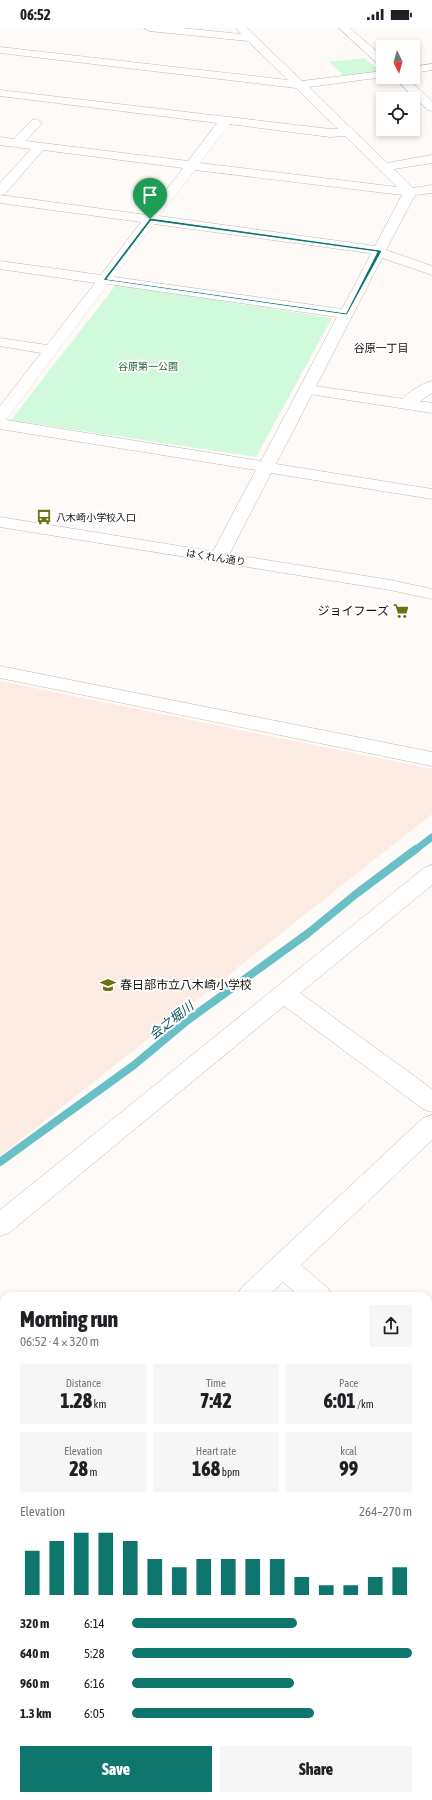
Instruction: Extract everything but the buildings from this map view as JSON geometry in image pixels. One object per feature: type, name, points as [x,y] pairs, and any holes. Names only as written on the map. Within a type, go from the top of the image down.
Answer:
[{"type":"street","points":[[149,28],[251,38]]},
{"type":"street","points":[[241,28],[410,192]]},
{"type":"street","points":[[344,28],[376,57]]},
{"type":"street","points":[[0,50],[299,85],[376,75]]},
{"type":"street","points":[[420,69],[432,67]]},
{"type":"street","points":[[408,84],[427,98],[432,107]]},
{"type":"street","points":[[0,93],[330,134],[347,132]]},
{"type":"street","points":[[0,416],[225,121]]},
{"type":"street","points":[[17,143],[36,123]]},
{"type":"street","points":[[0,141],[410,192],[430,191]]},
{"type":"street","points":[[0,191],[40,146]]},
{"type":"street","points":[[383,167],[432,159]]},
{"type":"street","points":[[219,557],[308,390],[410,192]]},
{"type":"street","points":[[0,199],[380,251],[432,271]]},
{"type":"street","points":[[0,265],[347,314]]},
{"type":"street","points":[[0,342],[51,350]]},
{"type":"street","points":[[406,404],[432,386]]},
{"type":"street","points":[[308,390],[432,408]]},
{"type":"street","points":[[0,424],[432,494]]},
{"type":"street","name":"はくれん通り","points":[[0,522],[219,557],[432,594]]},
{"type":"street","points":[[0,672],[432,759]]},
{"type":"street","points":[[0,1225],[432,873]]},
{"type":"street","points":[[284,994],[432,1102]]},
{"type":"street","points":[[254,1292],[432,1125]]},
{"type":"street","points":[[282,1266],[314,1292]]},
{"type":"shaded area","name":"春日部市立八木崎小学校","points":[[0,681],[432,769],[432,814],[0,1156]]},
{"type":"green space","points":[[365,58],[376,68],[376,73],[345,77],[329,62]]},
{"type":"green space","name":"谷原第一公園","points":[[116,285],[332,318],[256,457],[11,420]]},
{"type":"waterway","name":"会之堀川","points":[[415,850],[432,837]]},
{"type":"waterway","name":"会之堀川","points":[[0,1162],[134,1065],[188,1020],[307,934],[356,894],[416,849]]},
{"type":"place","name":"八木崎小学校入口","points":[[44,517]]},
{"type":"place","name":"ジョイフーズ","points":[[401,611]]},
{"type":"place","name":"春日部市立八木崎小学校","points":[[108,985]]},
{"type":"district","name":"谷原一丁目","points":[[381,348]]},
{"type":"route","points":[[150,219],[380,251],[347,314],[104,280],[150,219]]}]
